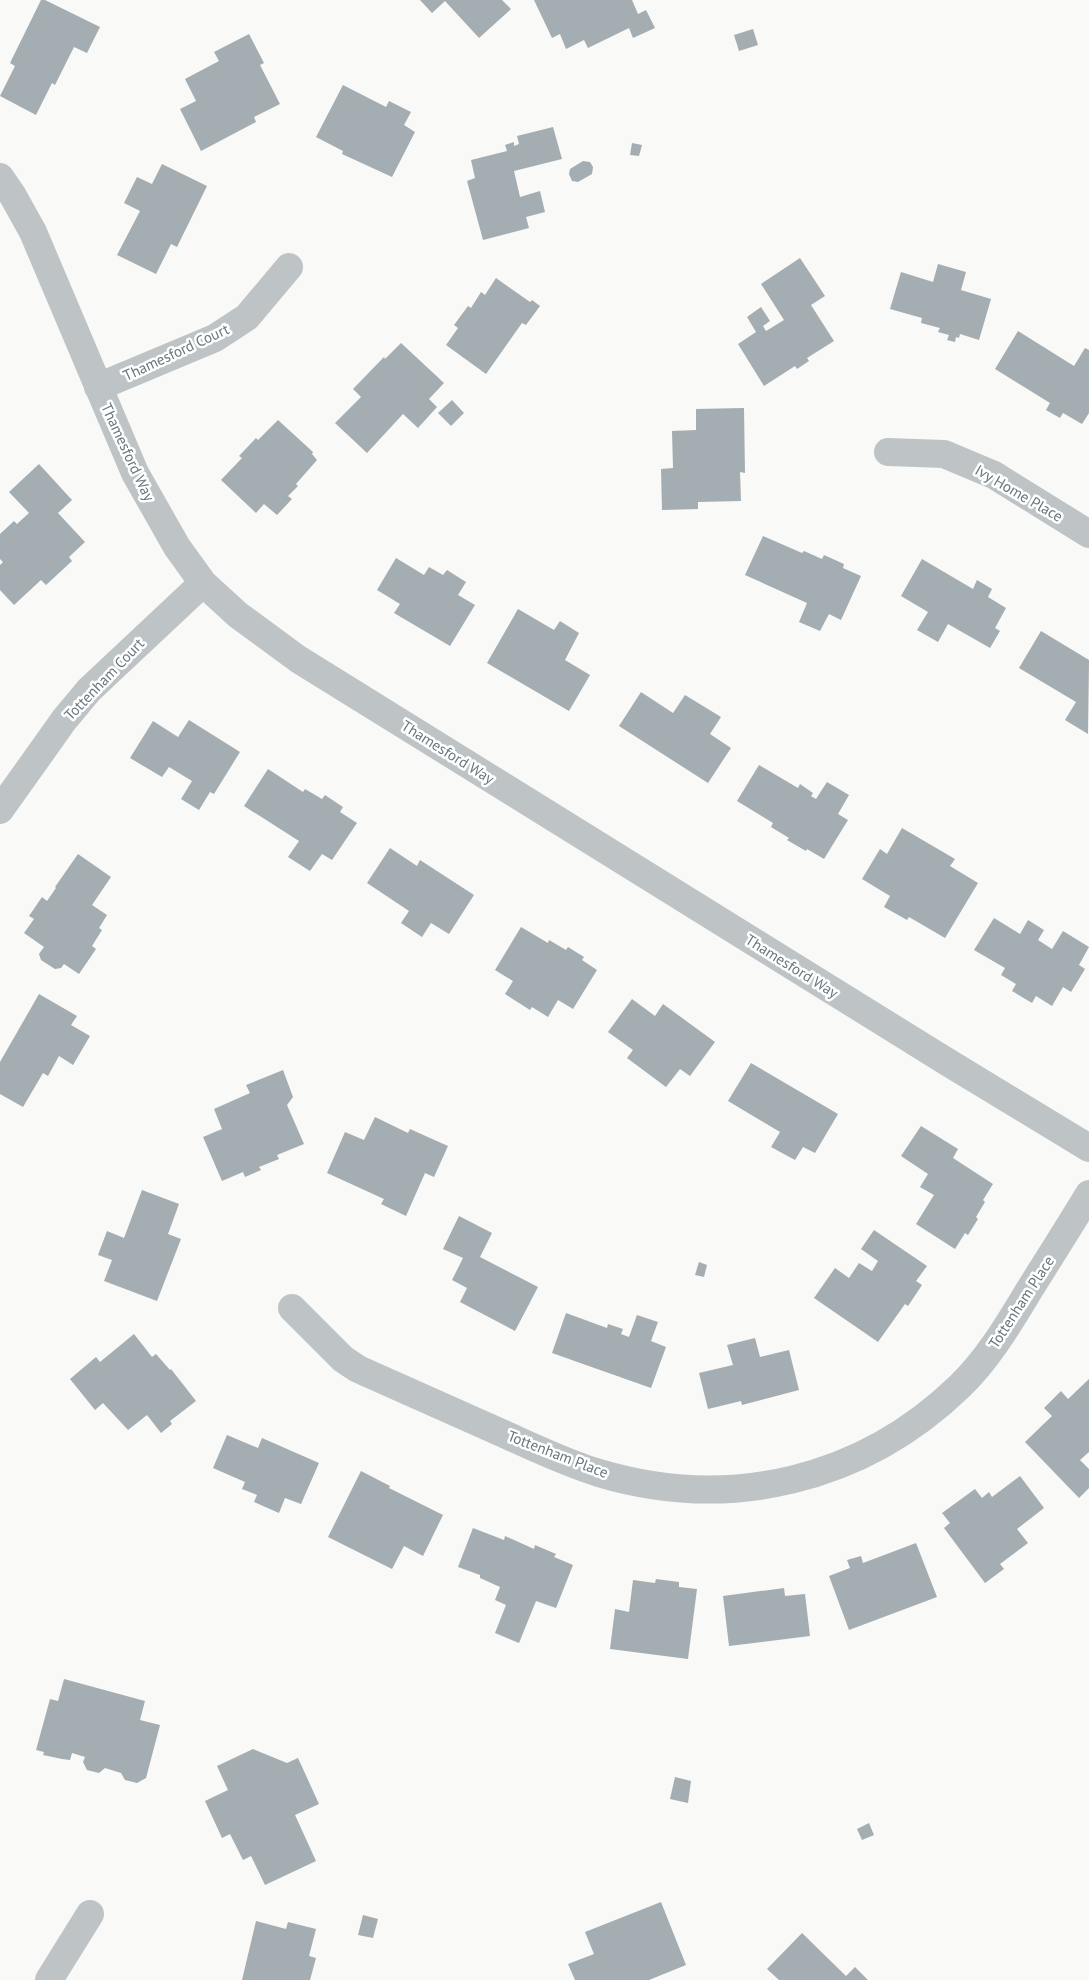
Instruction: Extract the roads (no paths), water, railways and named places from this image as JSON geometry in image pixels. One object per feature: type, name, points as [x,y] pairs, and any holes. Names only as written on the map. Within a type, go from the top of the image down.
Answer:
[{"type":"street","name":"Thamesford Way","points":[[0,177],[33,232],[135,473],[177,547],[203,583],[238,615],[298,659],[948,1063],[1089,1148]]},
{"type":"street","name":"Thamesford Court","points":[[98,387],[215,338],[247,318],[289,267]]},
{"type":"street","name":"Ivy Home Place","points":[[888,452],[944,454],[994,475],[1089,534]]},
{"type":"street","name":"Tottenham Court","points":[[0,810],[64,720],[89,690],[203,583]]},
{"type":"street","name":"Tottenham Place","points":[[292,1308],[343,1359],[358,1369],[555,1456],[599,1473],[662,1487],[721,1490],[751,1488],[797,1479],[844,1464],[897,1436],[962,1385],[1002,1335],[1089,1194]]},
{"type":"street","points":[[49,1980],[90,1914]]}]
